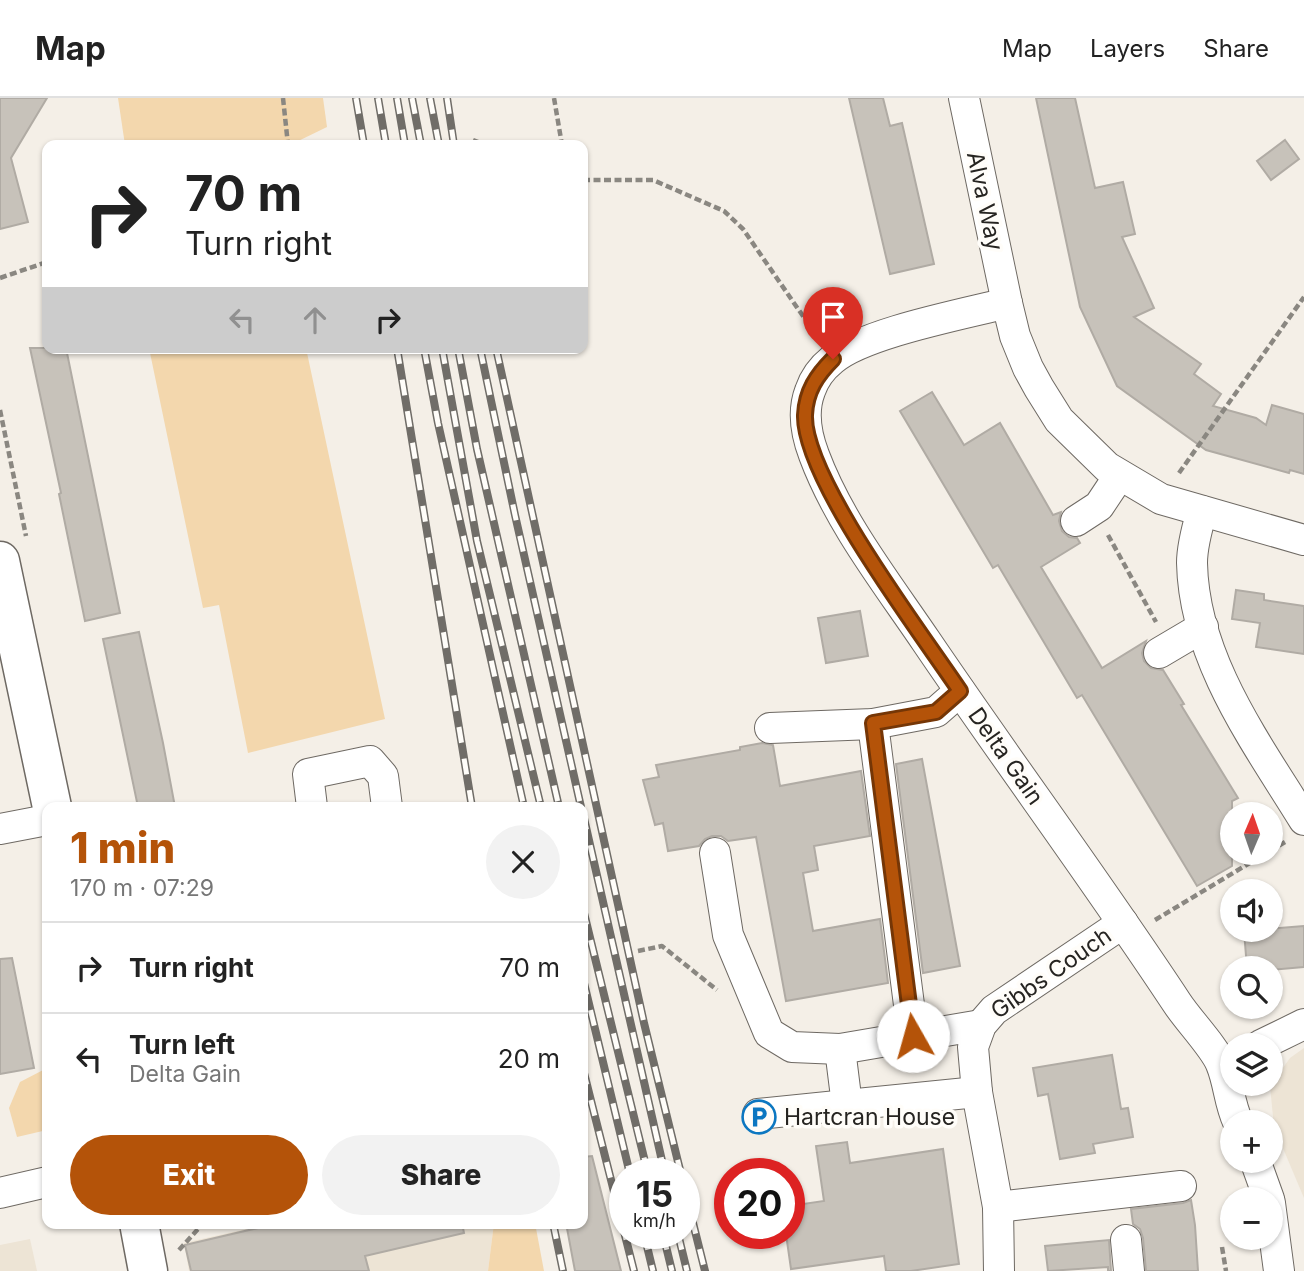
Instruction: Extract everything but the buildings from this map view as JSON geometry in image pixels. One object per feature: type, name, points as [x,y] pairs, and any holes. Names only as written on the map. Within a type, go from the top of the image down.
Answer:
[{"type":"main road","points":[[0,561],[51,802]]},
{"type":"main road","points":[[143,1229],[162,1262]]},
{"type":"street","name":"Alva Way","points":[[964,98],[1007,303],[1028,368],[1059,420],[1089,450],[1111,488],[1161,499],[1304,540]]},
{"type":"street","name":"Delta Gain","points":[[1007,303],[884,336],[860,344],[833,359],[815,381],[806,403],[806,429],[814,455],[841,512],[960,691],[1185,1015],[1220,1053]]},
{"type":"street","points":[[1076,521],[1099,506],[1111,488]]},
{"type":"street","points":[[1202,511],[1192,561],[1193,582],[1182,640],[1208,647],[1222,680],[1260,749],[1304,820]]},
{"type":"street","points":[[770,728],[873,723],[936,712],[960,691]]},
{"type":"street","points":[[873,723],[913,1036]]},
{"type":"street","points":[[311,802],[308,774],[370,761],[383,776],[386,802]]},
{"type":"street","points":[[0,829],[42,821]]},
{"type":"street","name":"Gibbs Couch","points":[[715,853],[728,935],[769,1033],[792,1047],[839,1049],[981,1025]]},
{"type":"street","name":"Gibbs Couch","points":[[999,1271],[998,1207],[977,1092],[973,1047],[981,1025],[994,1010],[1127,928]]},
{"type":"street","points":[[1283,1034],[1304,1024]]},
{"type":"street","points":[[839,1049],[847,1105]]},
{"type":"street","points":[[758,1114],[977,1092]]},
{"type":"street","points":[[0,1193],[42,1183]]},
{"type":"street","points":[[998,1207],[1181,1186]]},
{"type":"street","points":[[1126,1240],[1129,1271]]},
{"type":"street","points":[[1276,1250],[1279,1271]]},
{"type":"path","points":[[283,98],[287,140]]},
{"type":"path","points":[[554,98],[561,140]]},
{"type":"path","points":[[588,180],[653,180],[724,211],[743,229],[833,359]]},
{"type":"path","points":[[0,278],[42,264]]},
{"type":"path","points":[[1161,499],[1304,297]]},
{"type":"path","points":[[1111,488],[1106,533],[1160,629],[1182,640]]},
{"type":"path","points":[[1127,928],[1244,865]]},
{"type":"path","points":[[638,951],[662,946],[726,998]]},
{"type":"path","points":[[162,1262],[198,1229]]},
{"type":"path","points":[[1222,1250],[1226,1271]]},
{"type":"shaded area","points":[[118,98],[323,98],[327,127],[300,140],[124,140]]},
{"type":"shaded area","points":[[150,354],[307,354],[385,719],[248,753],[219,605],[203,608]]},
{"type":"shaded area","points":[[1304,1048],[1304,1198],[1283,1148],[1283,1110],[1272,1110],[1271,1096],[1283,1096],[1283,1068],[1290,1058]]},
{"type":"shaded area","points":[[42,1071],[42,1131],[17,1137],[9,1108],[20,1082]]},
{"type":"shaded area","points":[[246,1229],[493,1229],[488,1271],[189,1271],[184,1243]]},
{"type":"shaded area","points":[[493,1229],[536,1229],[544,1271],[488,1271]]},
{"type":"shaded area","points":[[30,1239],[37,1271],[0,1271],[0,1245]]},
{"type":"railway","points":[[356,98],[363,140]]},
{"type":"railway","points":[[378,98],[385,140]]},
{"type":"railway","points":[[397,98],[404,140]]},
{"type":"railway","points":[[412,98],[420,140]]},
{"type":"railway","points":[[430,98],[438,140]]},
{"type":"railway","points":[[447,98],[453,140]]},
{"type":"railway","points":[[398,354],[471,802]]},
{"type":"railway","points":[[425,354],[438,423],[523,802]]},
{"type":"railway","points":[[443,354],[477,541],[540,802]]},
{"type":"railway","points":[[459,354],[477,449],[558,802]]},
{"type":"railway","points":[[481,354],[580,802]]},
{"type":"railway","points":[[497,354],[644,1023],[677,1158]]},
{"type":"railway","points":[[588,836],[661,1158]]},
{"type":"railway","points":[[588,929],[644,1158]]},
{"type":"railway","points":[[588,1000],[626,1158]]},
{"type":"railway","points":[[588,1089],[634,1271]]},
{"type":"railway","points":[[554,1229],[563,1271]]},
{"type":"railway","points":[[648,1249],[653,1271]]},
{"type":"railway","points":[[667,1249],[672,1271]]},
{"type":"railway","points":[[682,1249],[687,1271]]},
{"type":"railway","points":[[700,1249],[705,1271]]},
{"type":"place","name":"Hartcran House","points":[[759,1117]]},
{"type":"route","points":[[833,359],[819,373],[806,403],[806,429],[814,455],[841,512],[960,691],[936,712],[873,723],[913,1036]]}]
